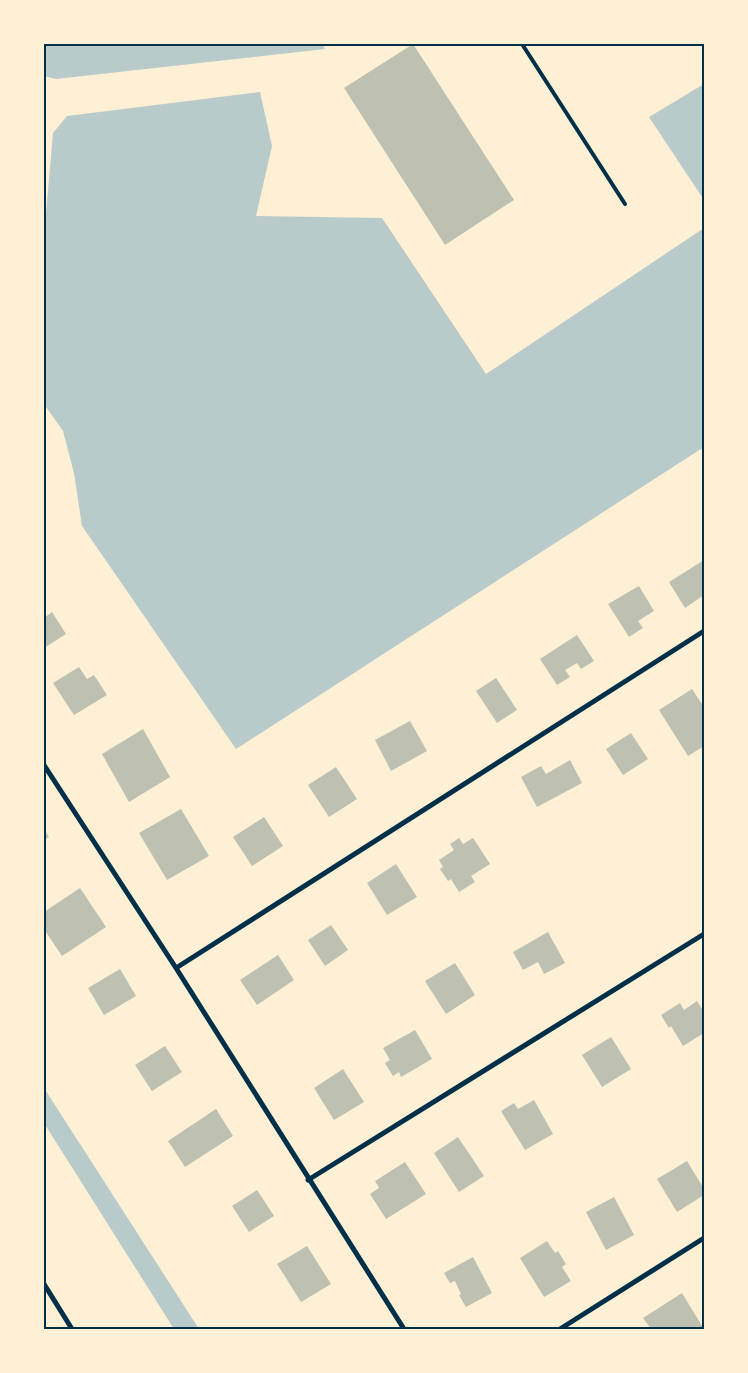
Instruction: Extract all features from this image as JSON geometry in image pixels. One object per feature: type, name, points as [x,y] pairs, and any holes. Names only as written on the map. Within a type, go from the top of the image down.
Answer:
[{"type":"street","points":[[176,968],[704,631]]},
{"type":"street","points":[[44,765],[176,968],[308,1180],[404,1329]]},
{"type":"street","points":[[308,1180],[704,934]]},
{"type":"street","points":[[560,1329],[704,1238]]},
{"type":"street","points":[[44,1284],[72,1329]]},
{"type":"lane","points":[[522,44],[625,204]]},
{"type":"shaded area","points":[[44,44],[322,44],[325,49],[56,79],[44,76]]},
{"type":"shaded area","points":[[704,84],[704,200],[649,117]]},
{"type":"shaded area","points":[[260,92],[272,146],[256,216],[382,218],[486,374],[704,228],[704,447],[236,749],[82,526],[74,473],[63,431],[44,404],[44,237],[53,133],[67,116]]},
{"type":"shaded area","points":[[44,1088],[199,1329],[174,1329],[44,1123]]},
{"type":"building","points":[[413,44],[514,200],[445,245],[344,88]]},
{"type":"building","points":[[704,560],[704,595],[685,608],[669,582]]},
{"type":"building","points":[[639,586],[654,611],[638,621],[643,628],[629,637],[608,604]]},
{"type":"building","points":[[52,612],[66,634],[44,648],[44,618]]},
{"type":"building","points":[[577,635],[594,661],[581,669],[577,663],[565,670],[570,677],[557,685],[540,659]]},
{"type":"building","points":[[79,667],[87,679],[94,675],[107,695],[74,715],[53,683]]},
{"type":"building","points":[[496,678],[517,710],[497,723],[476,691]]},
{"type":"building","points":[[692,689],[704,707],[704,746],[688,756],[659,710]]},
{"type":"building","points":[[410,721],[427,751],[391,771],[375,740]]},
{"type":"building","points":[[143,729],[170,777],[129,802],[102,754]]},
{"type":"building","points":[[631,733],[648,759],[623,775],[606,749]]},
{"type":"building","points":[[570,760],[582,783],[537,807],[521,777],[541,766],[546,774]]},
{"type":"building","points":[[336,767],[357,799],[329,817],[308,785]]},
{"type":"building","points":[[181,809],[209,856],[167,880],[139,833]]},
{"type":"building","points":[[264,817],[283,846],[252,866],[233,837]]},
{"type":"building","points":[[44,829],[49,837],[44,840]]},
{"type":"building","points":[[459,838],[463,844],[473,838],[490,864],[471,876],[475,882],[459,892],[451,879],[448,881],[440,869],[443,867],[439,860],[454,850],[450,844]]},
{"type":"building","points":[[396,864],[417,897],[387,915],[367,883]]},
{"type":"building","points":[[80,888],[106,927],[62,956],[44,929],[44,912]]},
{"type":"building","points":[[331,925],[348,950],[325,966],[308,940]]},
{"type":"building","points":[[548,932],[565,963],[544,974],[538,962],[523,970],[513,952]]},
{"type":"building","points":[[278,955],[294,980],[257,1005],[240,980]]},
{"type":"building","points":[[455,963],[475,995],[446,1014],[425,981]]},
{"type":"building","points":[[120,969],[136,996],[104,1015],[88,988]]},
{"type":"building","points":[[697,1001],[704,1012],[704,1033],[683,1046],[671,1026],[669,1028],[661,1015],[680,1003],[684,1010]]},
{"type":"building","points":[[415,1030],[432,1059],[401,1077],[399,1072],[393,1076],[385,1063],[390,1060],[383,1048]]},
{"type":"building","points":[[611,1037],[631,1069],[602,1087],[582,1055]]},
{"type":"building","points":[[165,1046],[182,1072],[152,1091],[135,1065]]},
{"type":"building","points":[[343,1069],[364,1102],[334,1120],[314,1088]]},
{"type":"building","points":[[534,1100],[553,1134],[525,1150],[501,1111],[514,1103],[518,1109]]},
{"type":"building","points":[[216,1109],[233,1136],[185,1167],[168,1141]]},
{"type":"building","points":[[458,1137],[484,1176],[459,1192],[434,1153]]},
{"type":"building","points":[[687,1161],[704,1189],[704,1195],[677,1212],[657,1179]]},
{"type":"building","points":[[405,1162],[426,1194],[386,1219],[370,1194],[379,1188],[375,1181]]},
{"type":"building","points":[[257,1190],[274,1216],[249,1232],[232,1206]]},
{"type":"building","points":[[614,1197],[634,1235],[606,1250],[586,1212]]},
{"type":"building","points":[[547,1241],[555,1253],[558,1251],[566,1264],[562,1267],[571,1281],[544,1297],[520,1258]]},
{"type":"building","points":[[307,1246],[331,1284],[301,1302],[277,1264]]},
{"type":"building","points":[[473,1257],[492,1293],[466,1307],[459,1295],[461,1294],[455,1281],[450,1283],[444,1273]]},
{"type":"building","points":[[682,1293],[704,1329],[651,1329],[643,1318]]}]
